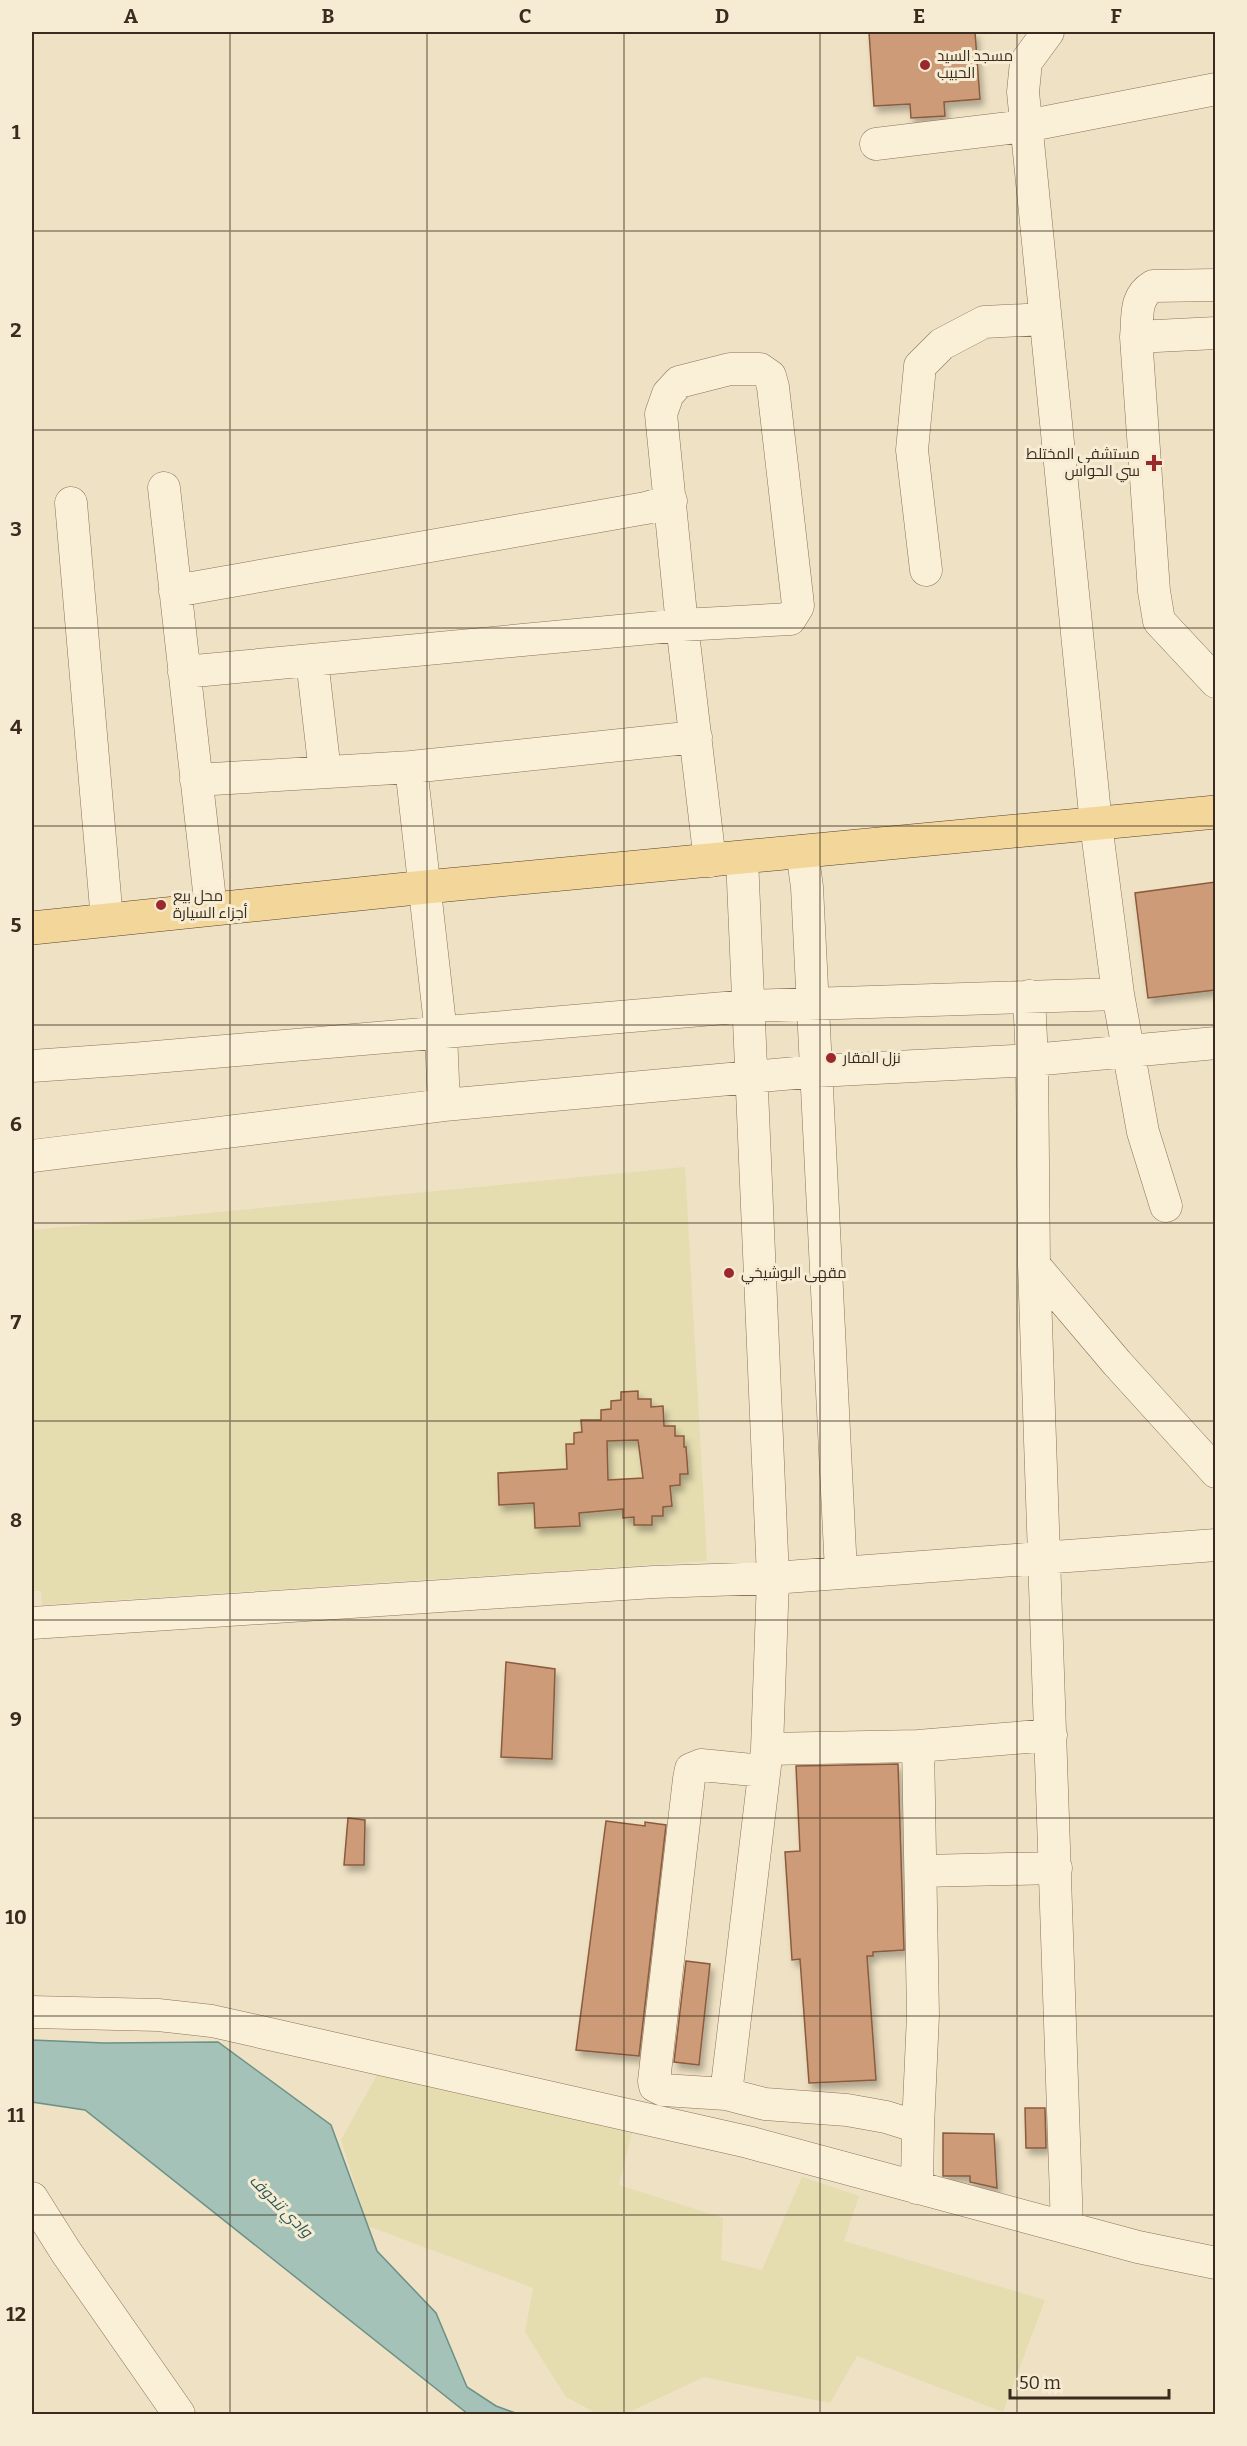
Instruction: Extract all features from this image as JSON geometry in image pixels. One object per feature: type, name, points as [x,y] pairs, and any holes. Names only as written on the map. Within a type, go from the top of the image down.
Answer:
[{"type":"main road","points":[[32,928],[426,887],[1215,812]]},
{"type":"street","points":[[1048,32],[1026,62],[1023,92],[1096,824],[1127,1052],[1143,1132],[1166,1206]]},
{"type":"street","points":[[876,144],[1026,126],[1215,89]]},
{"type":"street","points":[[1215,285],[1153,286],[1145,290],[1138,304],[1136,336],[1154,591],[1159,621],[1215,682]]},
{"type":"street","points":[[926,570],[912,450],[920,366],[942,344],[984,322],[1046,319]]},
{"type":"street","points":[[1136,336],[1215,333]]},
{"type":"street","points":[[184,672],[682,625],[790,619],[798,606],[770,376],[760,369],[730,369],[679,382],[668,394],[661,414],[682,625],[696,737],[726,860],[748,1006],[773,1578],[766,1760],[726,2094]]},
{"type":"street","points":[[164,488],[211,909]]},
{"type":"street","points":[[175,591],[646,508],[671,501]]},
{"type":"street","points":[[71,503],[107,920]]},
{"type":"street","points":[[312,660],[325,772]]},
{"type":"street","points":[[196,780],[411,767],[696,737]]},
{"type":"street","points":[[411,767],[441,1033],[444,1105]]},
{"type":"street","points":[[802,851],[807,887],[817,1071],[841,1572]]},
{"type":"street","points":[[32,1066],[748,1006],[1118,994]]},
{"type":"street","points":[[1029,996],[1032,1060],[1034,1265],[1046,1557],[1067,2227]]},
{"type":"street","points":[[32,1156],[444,1105],[817,1071],[1032,1060],[1215,1044]]},
{"type":"street","points":[[1034,1265],[1215,1472]]},
{"type":"street","points":[[32,1623],[654,1582],[773,1578],[1215,1545]]},
{"type":"street","points":[[918,2127],[886,2117],[837,2109],[765,2104],[726,2094],[663,2090],[655,2085],[691,1769],[701,1765],[1051,1734]]},
{"type":"street","points":[[917,2187],[923,2015],[918,1746]]},
{"type":"street","points":[[922,1871],[1056,1868]]},
{"type":"street","points":[[32,2012],[158,2015],[212,2021],[748,2142],[1138,2247],[1215,2263]]},
{"type":"street","points":[[32,2198],[66,2252],[178,2415]]},
{"type":"shaded area","points":[[685,1167],[707,1561],[42,1605],[41,1591],[32,1591],[32,1230]]},
{"type":"shaded area","points":[[379,2071],[632,2132],[619,2185],[723,2218],[721,2260],[762,2270],[802,2177],[859,2196],[844,2241],[1045,2300],[1003,2412],[857,2356],[830,2403],[704,2377],[625,2414],[598,2414],[566,2397],[525,2332],[533,2288],[368,2226],[341,2140]]},
{"type":"water","name":"وادي تندوف","points":[[32,2040],[104,2043],[218,2042],[331,2125],[377,2251],[436,2313],[467,2387],[496,2406],[518,2414],[468,2414],[85,2110],[32,2102]]},
{"type":"building","name":"مسجد السيد الحبيب","points":[[869,32],[975,32],[980,99],[944,102],[945,116],[911,118],[910,104],[874,106]]},
{"type":"building","points":[[1215,882],[1215,990],[1148,998],[1135,893]]},
{"type":"building","points":[[638,1391],[638,1399],[651,1399],[651,1407],[663,1406],[664,1426],[675,1426],[675,1436],[684,1436],[688,1474],[680,1474],[680,1485],[670,1486],[672,1506],[663,1507],[663,1516],[652,1516],[652,1525],[634,1525],[634,1517],[623,1518],[623,1509],[579,1513],[580,1526],[535,1528],[534,1503],[499,1505],[498,1473],[567,1469],[566,1444],[574,1444],[574,1433],[582,1432],[581,1420],[601,1420],[601,1410],[611,1409],[611,1401],[621,1400],[621,1392]],"holes":[[[638,1440],[643,1478],[608,1480],[607,1441]]]},
{"type":"building","points":[[506,1662],[555,1669],[552,1759],[501,1757]]},
{"type":"building","points":[[898,1764],[904,1950],[873,1952],[873,1956],[867,1956],[876,2080],[809,2083],[800,1959],[792,1960],[785,1852],[800,1851],[796,1766]]},
{"type":"building","points":[[348,1818],[365,1820],[364,1865],[344,1865]]},
{"type":"building","points":[[606,1821],[645,1826],[645,1822],[666,1825],[639,2056],[576,2050]]},
{"type":"building","points":[[686,1961],[710,1964],[699,2065],[674,2062]]},
{"type":"building","points":[[1025,2108],[1045,2108],[1046,2148],[1026,2148]]},
{"type":"building","points":[[943,2133],[994,2134],[997,2188],[970,2182],[970,2176],[943,2176]]},
{"type":"place","name":"مسجد السيد الحبيب","points":[[925,65]]},
{"type":"place","name":"مستشفى المختلط سي الحواس","points":[[1154,463]]},
{"type":"place","name":"محل بيع أجزاء السيارة","points":[[161,905]]},
{"type":"place","name":"نزل المقار","points":[[831,1058]]},
{"type":"place","name":"مقهى البوشيخي","points":[[729,1273]]}]
